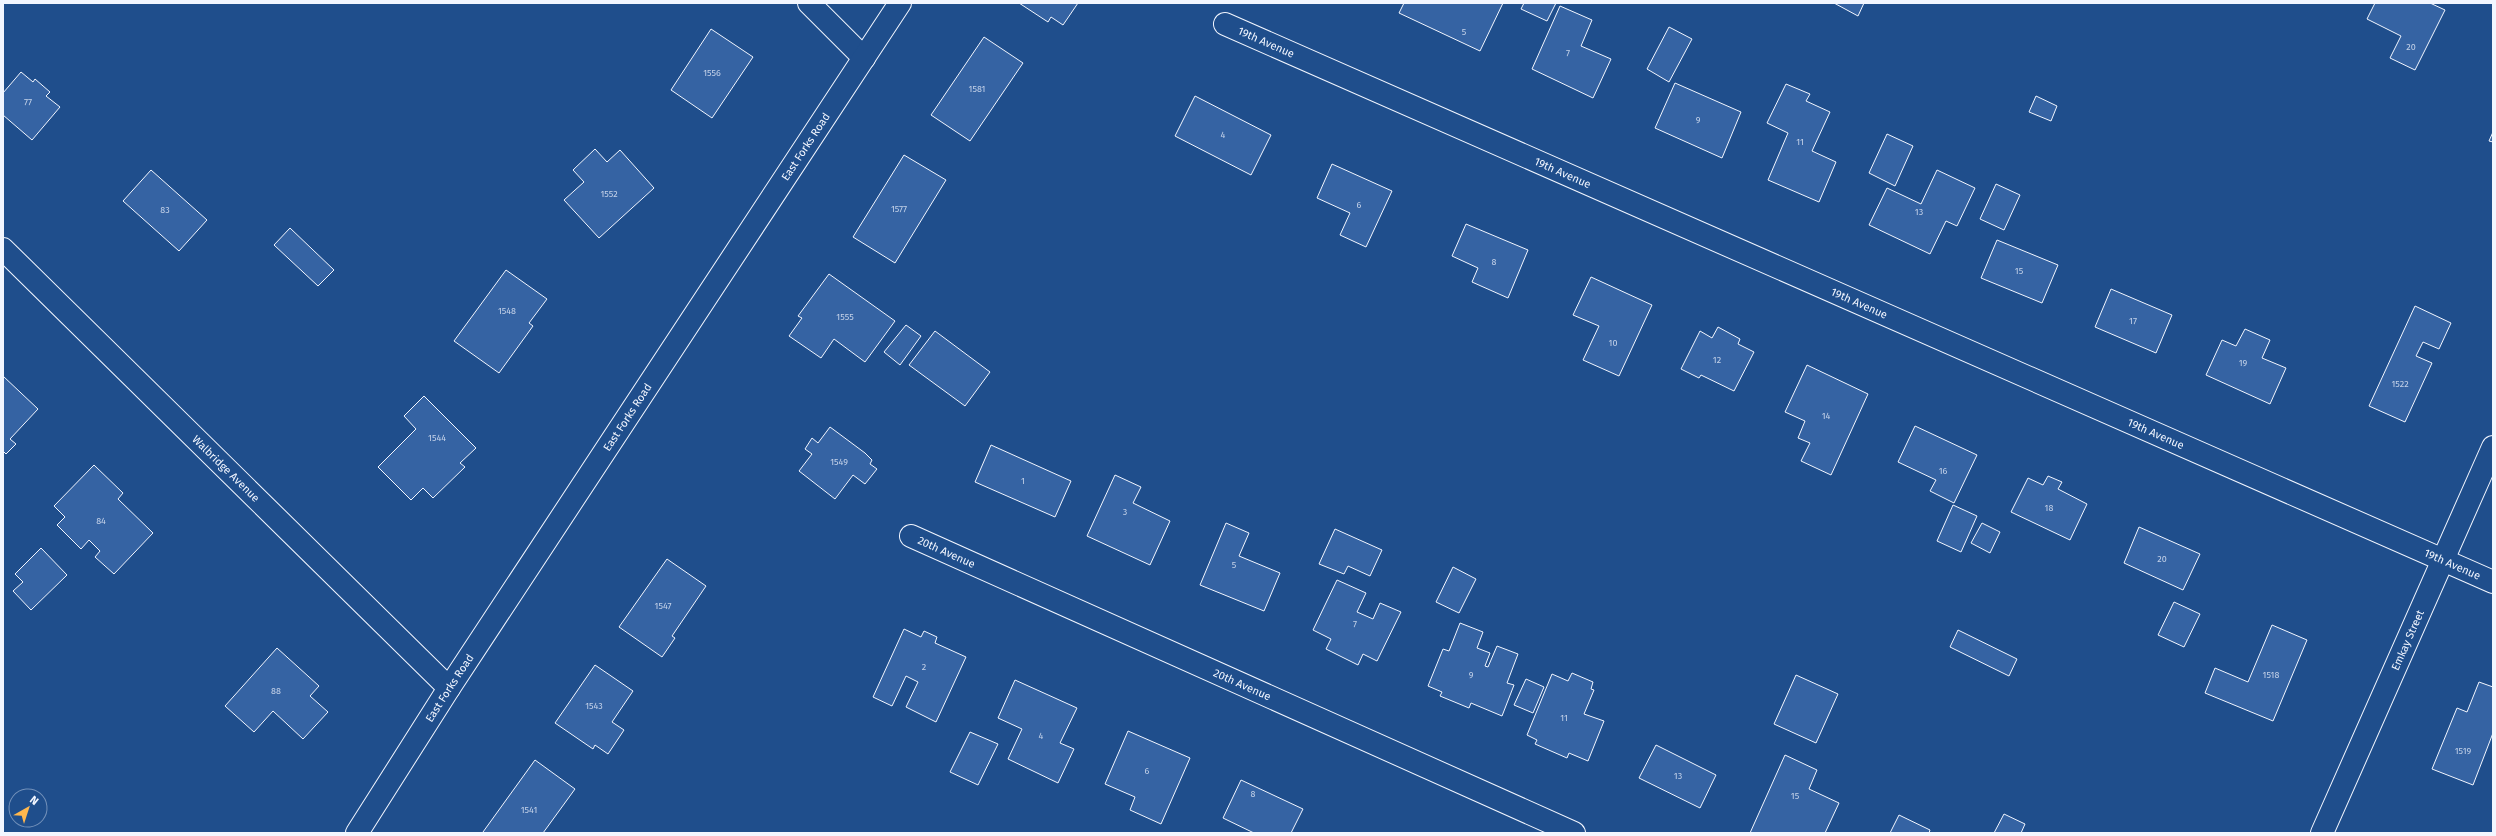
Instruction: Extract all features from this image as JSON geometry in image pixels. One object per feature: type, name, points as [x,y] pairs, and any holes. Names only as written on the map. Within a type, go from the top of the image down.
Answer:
[{"type":"street","points":[[809,3],[864,58]]},
{"type":"street","name":"East Forks Road","points":[[357,833],[449,688],[900,3]]},
{"type":"street","name":"19th Avenue","points":[[1225,24],[2493,582]]},
{"type":"street","name":"Walbridge Avenue","points":[[3,249],[449,688]]},
{"type":"street","name":"Emkay Street","points":[[2322,833],[2493,447]]},
{"type":"street","name":"20th Avenue","points":[[911,536],[1574,833]]},
{"type":"building","points":[[1019,3],[1078,3],[1063,25],[1051,17],[1048,22]]},
{"type":"building","points":[[1404,3],[1503,3],[1480,51],[1399,13]]},
{"type":"building","points":[[1524,3],[1556,3],[1547,21],[1521,9]]},
{"type":"building","points":[[1834,3],[1864,3],[1858,16]]},
{"type":"building","points":[[2375,3],[2430,3],[2445,10],[2415,70],[2390,58],[2401,36],[2367,19]]},
{"type":"building","points":[[1560,6],[1592,20],[1581,46],[1611,59],[1593,98],[1532,69]]},
{"type":"building","points":[[1669,27],[1692,39],[1669,82],[1647,69]]},
{"type":"building","points":[[711,29],[753,57],[712,118],[671,90]]},
{"type":"building","points":[[984,37],[1023,63],[970,141],[931,115]]},
{"type":"building","points":[[21,72],[33,82],[35,79],[50,92],[46,96],[60,107],[32,140],[3,115],[3,93]]},
{"type":"building","points":[[1675,83],[1741,112],[1722,158],[1655,128]]},
{"type":"building","points":[[1786,84],[1810,94],[1806,101],[1830,112],[1812,151],[1836,162],[1819,202],[1768,180],[1788,133],[1767,123]]},
{"type":"building","points":[[1195,96],[1271,135],[1251,175],[1175,136]]},
{"type":"building","points":[[2036,96],[2057,106],[2051,121],[2029,112]]},
{"type":"building","points":[[2493,132],[2493,142],[2489,141]]},
{"type":"building","points":[[1887,134],[1913,146],[1895,186],[1869,173]]},
{"type":"building","points":[[595,149],[607,162],[620,150],[654,188],[599,238],[564,200],[584,182],[573,170]]},
{"type":"building","points":[[904,155],[946,180],[895,263],[853,237]]},
{"type":"building","points":[[1332,164],[1392,191],[1366,247],[1340,235],[1350,213],[1317,198]]},
{"type":"building","points":[[151,170],[207,220],[179,251],[123,201]]},
{"type":"building","points":[[1937,170],[1975,188],[1957,226],[1946,221],[1930,254],[1869,225],[1887,188],[1921,204]]},
{"type":"building","points":[[1996,184],[2020,195],[2004,230],[1980,219]]},
{"type":"building","points":[[1466,224],[1528,250],[1508,298],[1472,282],[1478,268],[1452,256]]},
{"type":"building","points":[[290,228],[334,270],[318,286],[274,245]]},
{"type":"building","points":[[1997,240],[2058,265],[2042,303],[1981,278]]},
{"type":"building","points":[[506,270],[547,299],[529,323],[533,326],[499,373],[454,341]]},
{"type":"building","points":[[829,274],[895,321],[865,362],[834,339],[821,358],[789,336],[802,318],[798,316]]},
{"type":"building","points":[[1591,277],[1652,305],[1619,376],[1583,360],[1599,326],[1573,315]]},
{"type":"building","points":[[2111,289],[2172,315],[2156,353],[2095,327]]},
{"type":"building","points":[[2415,306],[2451,323],[2439,349],[2423,342],[2416,356],[2432,363],[2405,422],[2369,406]]},
{"type":"building","points":[[906,325],[921,336],[900,365],[884,352]]},
{"type":"building","points":[[1718,327],[1740,339],[1738,344],[1754,352],[1734,391],[1701,375],[1699,378],[1681,369],[1700,331],[1712,338]]},
{"type":"building","points":[[2245,329],[2270,340],[2262,358],[2286,368],[2270,404],[2206,375],[2222,340],[2236,346]]},
{"type":"building","points":[[935,331],[990,372],[965,406],[909,365]]},
{"type":"building","points":[[1807,365],[1868,394],[1831,475],[1801,461],[1810,443],[1798,438],[1805,421],[1785,412]]},
{"type":"building","points":[[3,376],[38,409],[10,439],[16,444],[6,454],[3,451]]},
{"type":"building","points":[[424,396],[476,448],[460,463],[465,467],[433,498],[423,488],[411,500],[378,467],[416,429],[404,416]]},
{"type":"building","points":[[1915,426],[1977,455],[1954,503],[1930,491],[1936,480],[1898,462]]},
{"type":"building","points":[[830,427],[865,453],[872,460],[870,464],[877,469],[865,484],[853,475],[835,499],[799,471],[812,454],[805,449],[812,438],[818,443]]},
{"type":"building","points":[[991,445],[1071,481],[1055,517],[975,482]]},
{"type":"building","points":[[94,465],[123,493],[118,499],[153,533],[114,574],[95,557],[100,551],[89,540],[81,549],[57,525],[65,517],[54,506]]},
{"type":"building","points":[[1115,475],[1141,487],[1133,503],[1170,521],[1150,565],[1087,536]]},
{"type":"building","points":[[2048,476],[2062,482],[2058,489],[2087,504],[2070,540],[2011,512],[2028,478],[2043,485]]},
{"type":"building","points":[[1953,505],[1977,516],[1961,552],[1937,541]]},
{"type":"building","points":[[1226,523],[1249,533],[1239,556],[1280,573],[1264,611],[1200,585]]},
{"type":"building","points":[[1982,523],[2000,532],[1990,553],[1971,543]]},
{"type":"building","points":[[2139,527],[2200,554],[2183,590],[2124,563]]},
{"type":"building","points":[[1335,529],[1382,550],[1370,576],[1348,566],[1344,574],[1319,564]]},
{"type":"building","points":[[41,548],[67,575],[31,610],[13,591],[23,582],[15,574]]},
{"type":"building","points":[[667,559],[706,586],[672,636],[675,638],[662,657],[619,627]]},
{"type":"building","points":[[1453,567],[1476,579],[1459,613],[1436,602]]},
{"type":"building","points":[[1337,580],[1366,593],[1357,612],[1373,619],[1380,603],[1401,612],[1377,661],[1363,654],[1358,665],[1326,649],[1331,639],[1313,630]]},
{"type":"building","points":[[2174,602],[2200,614],[2184,647],[2158,635]]},
{"type":"building","points":[[1460,623],[1483,632],[1477,648],[1490,653],[1485,666],[1488,667],[1497,646],[1518,654],[1507,683],[1514,685],[1502,716],[1471,703],[1469,708],[1440,696],[1442,692],[1428,686],[1443,649],[1449,651]]},
{"type":"building","points":[[2272,625],[2307,640],[2273,721],[2205,693],[2215,668],[2248,682]]},
{"type":"building","points":[[904,629],[921,637],[924,631],[937,637],[935,643],[966,657],[936,722],[906,707],[918,682],[906,676],[892,706],[873,697]]},
{"type":"building","points":[[1958,630],[2017,659],[2009,676],[1950,647]]},
{"type":"building","points":[[277,648],[319,686],[310,696],[328,712],[303,739],[273,711],[254,732],[225,706]]},
{"type":"building","points":[[595,665],[633,691],[612,722],[624,730],[608,754],[595,745],[593,749],[555,723]]},
{"type":"building","points":[[1572,673],[1593,682],[1591,689],[1594,690],[1584,714],[1604,721],[1588,761],[1569,753],[1567,758],[1535,744],[1537,740],[1527,735],[1552,674],[1568,681]]},
{"type":"building","points":[[1796,675],[1838,694],[1816,743],[1774,724]]},
{"type":"building","points":[[1526,679],[1544,687],[1533,713],[1514,705]]},
{"type":"building","points":[[1015,680],[1077,708],[1060,743],[1074,749],[1058,783],[1008,759],[1022,729],[998,718]]},
{"type":"building","points":[[2479,682],[2493,687],[2493,733],[2473,785],[2432,769],[2457,708],[2467,712]]},
{"type":"building","points":[[1128,731],[1190,758],[1161,824],[1130,810],[1135,797],[1105,784]]},
{"type":"building","points":[[970,732],[998,744],[978,785],[950,772]]},
{"type":"building","points":[[1656,745],[1716,775],[1700,808],[1639,778]]},
{"type":"building","points":[[1785,755],[1817,770],[1809,789],[1839,803],[1825,833],[1750,833]]},
{"type":"building","points":[[535,760],[575,789],[543,833],[484,833],[483,832]]},
{"type":"building","points":[[1241,780],[1303,809],[1291,833],[1254,833],[1223,818]]},
{"type":"building","points":[[2004,814],[2025,824],[2021,833],[1994,833]]},
{"type":"building","points":[[1899,815],[1930,830],[1929,833],[1890,833]]}]
